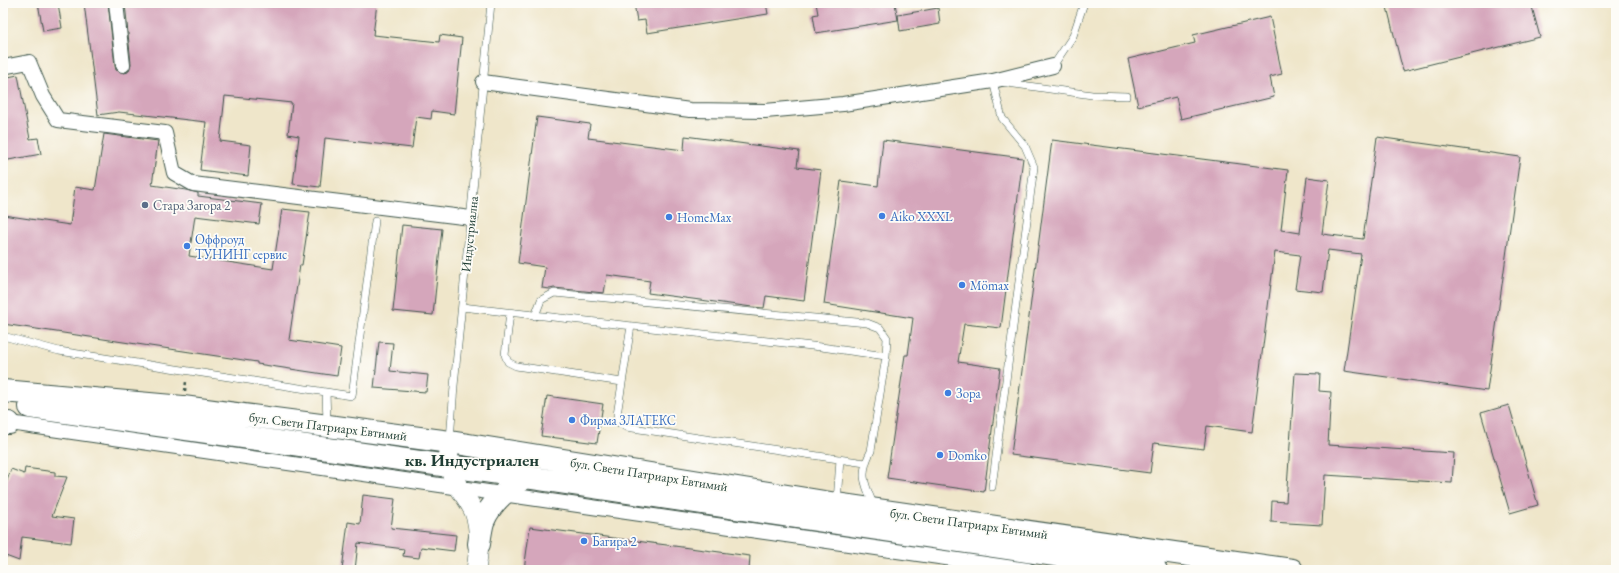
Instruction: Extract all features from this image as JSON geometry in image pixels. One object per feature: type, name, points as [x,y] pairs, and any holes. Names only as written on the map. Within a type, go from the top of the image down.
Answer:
[{"type":"main road","name":"бул. Свети Патриарх Евтимий","points":[[5,406],[183,407],[450,442],[837,504],[1292,570]]},
{"type":"main road","name":"бул. Свети Патриарх Евтимий","points":[[5,406],[26,406],[156,424],[1156,570]]},
{"type":"main road","points":[[479,544],[483,523],[488,512],[503,494],[526,477]]},
{"type":"street","points":[[116,3],[123,65]]},
{"type":"street","points":[[3,66],[29,62],[43,96],[58,120],[165,133],[174,173],[193,184],[471,218]]},
{"type":"street","points":[[483,82],[690,110],[765,111],[843,104],[993,81],[1053,66]]},
{"type":"street","points":[[5,406],[459,488],[1028,570]]},
{"type":"street","name":"Индустриална","points":[[448,466],[450,442]]},
{"type":"street","points":[[448,466],[473,511],[477,522],[479,544],[476,570]]},
{"type":"lane","name":"Индустриална","points":[[450,442],[491,3]]},
{"type":"lane","points":[[1053,66],[1073,36],[1084,3]]},
{"type":"lane","points":[[992,487],[1034,166],[1025,146],[1002,118],[993,81],[1092,95],[1127,96]]},
{"type":"lane","points":[[3,336],[59,351],[352,396],[375,221]]},
{"type":"lane","points":[[535,316],[541,300],[554,293],[867,324],[880,328],[887,338],[886,356],[871,450],[865,463],[864,482],[876,509]]},
{"type":"lane","points":[[462,307],[821,347],[886,356]]},
{"type":"lane","points":[[510,313],[505,355],[508,362],[516,366],[622,382]]},
{"type":"lane","points":[[631,326],[617,415],[619,423],[626,427],[865,463]]},
{"type":"lane","points":[[326,392],[327,426]]},
{"type":"lane","points":[[837,504],[840,459]]},
{"type":"building","points":[[38,3],[58,3],[62,28],[43,31]]},
{"type":"building","points":[[84,3],[108,3],[115,66],[116,70],[124,73],[128,72],[131,64],[125,3],[377,3],[373,35],[439,42],[440,35],[462,38],[454,114],[432,111],[431,119],[416,117],[412,148],[325,138],[320,187],[293,184],[299,136],[288,134],[292,103],[225,96],[220,141],[251,145],[248,176],[200,170],[206,122],[119,112],[98,115]]},
{"type":"building","points":[[634,3],[766,3],[768,14],[647,33],[645,20],[637,21]]},
{"type":"building","points":[[816,3],[865,3],[865,6],[895,3],[898,20],[816,33],[813,15],[818,14]]},
{"type":"building","points":[[1386,3],[1531,3],[1540,37],[1403,71]]},
{"type":"building","points":[[938,8],[940,24],[900,31],[898,15]]},
{"type":"building","points":[[1270,17],[1282,74],[1270,77],[1274,97],[1181,119],[1176,97],[1138,106],[1128,59],[1195,43],[1193,35]]},
{"type":"building","points":[[18,75],[30,139],[38,138],[41,154],[3,161],[3,78]]},
{"type":"building","name":"HomeMax","points":[[537,117],[590,124],[588,138],[684,150],[685,136],[799,151],[797,167],[821,170],[804,301],[766,296],[764,308],[752,307],[648,293],[650,281],[607,275],[604,293],[542,288],[545,267],[518,263]]},
{"type":"building","points":[[104,134],[158,141],[152,185],[186,190],[198,193],[198,196],[262,204],[259,224],[195,216],[189,256],[273,269],[282,209],[310,212],[302,265],[300,265],[289,340],[341,348],[337,376],[257,364],[257,362],[3,324],[3,215],[70,225],[75,187],[95,190]]},
{"type":"building","points":[[1377,137],[1520,157],[1487,391],[1344,371],[1361,254],[1328,250],[1323,292],[1295,289],[1300,255],[1275,252],[1252,432],[1207,426],[1204,449],[1154,443],[1150,473],[1011,455],[1052,140],[1288,170],[1281,230],[1300,233],[1307,177],[1329,180],[1322,234],[1363,239]]},
{"type":"building","points":[[883,140],[1023,158],[1001,328],[964,324],[958,362],[1000,368],[984,492],[887,478],[905,355],[908,355],[913,318],[824,304],[841,181],[878,186]]},
{"type":"building","points":[[402,225],[442,229],[433,315],[393,311]]},
{"type":"building","points":[[379,342],[393,343],[390,371],[428,375],[426,392],[374,388]]},
{"type":"building","points":[[1295,373],[1320,374],[1319,391],[1331,392],[1328,445],[1454,453],[1452,483],[1325,475],[1322,525],[1271,522],[1272,501],[1286,502]]},
{"type":"building","name":"Фирма ЗЛАТЕКС","points":[[547,396],[603,404],[597,443],[541,436]]},
{"type":"building","points":[[1509,405],[1538,505],[1510,513],[1481,413]]},
{"type":"building","points":[[25,468],[55,472],[55,476],[67,477],[52,516],[74,519],[71,543],[22,537],[19,561],[3,555],[3,492],[11,469],[24,474]]},
{"type":"building","points":[[363,495],[395,499],[391,528],[456,535],[454,551],[421,547],[419,558],[403,556],[404,549],[358,543],[355,570],[342,570],[348,522],[360,524]]},
{"type":"building","name":"Багира 2","points":[[530,527],[750,556],[749,570],[524,570]]},
{"type":"place","name":"Стара Загора 2","points":[[145,205]]},
{"type":"place","name":"Aiko XXXL","points":[[882,216]]},
{"type":"place","name":"HomeMax","points":[[669,217]]},
{"type":"place","name":"Оффроуд ТУНИНГ сервис","points":[[187,246]]},
{"type":"place","name":"Mömax","points":[[962,285]]},
{"type":"place","name":"Зора","points":[[948,393]]},
{"type":"place","name":"Фирма ЗЛАТЕКС","points":[[572,420]]},
{"type":"place","name":"Domko","points":[[940,455]]},
{"type":"place","name":"Багира 2","points":[[584,541]]},
{"type":"district","name":"кв. Индустриален","points":[[472,460]]}]
